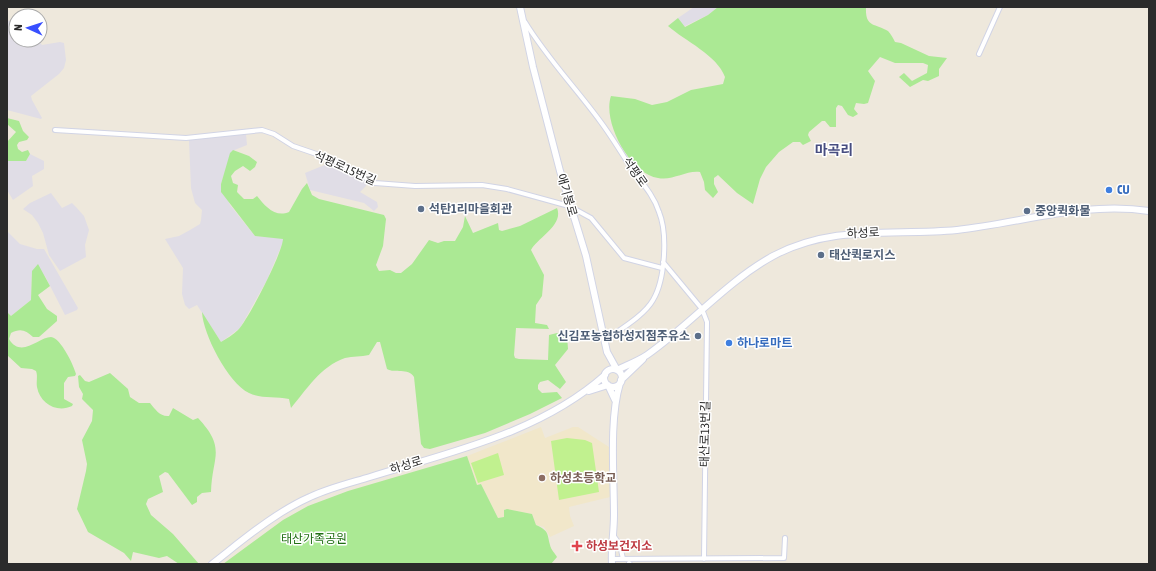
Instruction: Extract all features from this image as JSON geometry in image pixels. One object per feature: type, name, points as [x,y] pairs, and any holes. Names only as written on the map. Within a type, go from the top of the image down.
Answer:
[{"type":"street","name":"석평로","points":[[520,7],[523,18],[550,60],[600,121],[656,204],[663,226],[663,262],[656,292],[649,305],[604,341]]},
{"type":"street","points":[[979,54],[1000,7]]},
{"type":"street","name":"애기봉로","points":[[523,18],[533,67],[569,206],[586,256],[604,341],[607,352],[617,370]]},
{"type":"street","name":"석평로15번길","points":[[54,130],[186,138],[262,130],[274,134],[293,146],[331,159],[375,183],[415,186],[482,185],[507,189],[569,206],[591,218],[624,258],[662,268]]},
{"type":"street","name":"하성로","points":[[617,370],[646,355],[732,284],[769,259],[791,248],[825,237],[859,233],[955,230],[1108,207],[1149,211]]},
{"type":"street","points":[[663,262],[702,309]]},
{"type":"street","name":"태산로13번길","points":[[702,309],[707,322],[704,559]]},
{"type":"street","points":[[607,352],[605,380],[615,402]]},
{"type":"street","points":[[584,392],[608,385],[615,386],[646,355]]},
{"type":"street","points":[[605,374],[611,369],[617,370],[621,374],[615,402],[612,561],[623,559],[629,563],[704,559],[784,558],[784,538]]},
{"type":"street","name":"하성로","points":[[212,564],[279,514],[310,497],[508,432],[553,411],[584,392],[605,374]]},
{"type":"street","points":[[613,535],[620,545],[623,559]]},
{"type":"shaded area","points":[[694,7],[718,7],[708,15],[683,27],[678,18]]},
{"type":"shaded area","points":[[7,21],[8,48],[48,48],[48,44],[60,42],[64,43],[66,60],[64,68],[59,74],[31,96],[42,118],[41,119],[7,110]]},
{"type":"shaded area","points":[[246,134],[247,145],[232,151],[221,184],[230,205],[255,236],[283,238],[283,242],[267,280],[240,328],[221,342],[197,305],[189,309],[185,305],[182,294],[183,268],[165,239],[179,236],[200,224],[201,220],[202,210],[195,203],[191,188],[189,140]]},
{"type":"shaded area","points":[[30,154],[44,161],[44,169],[32,176],[33,186],[13,200],[7,190],[7,161],[26,161]]},
{"type":"shaded area","points":[[327,164],[341,168],[367,182],[366,186],[360,192],[377,202],[378,207],[374,211],[364,203],[310,190],[305,173]]},
{"type":"shaded area","points":[[51,193],[62,208],[72,203],[84,216],[89,230],[85,245],[86,257],[60,271],[49,255],[43,233],[38,223],[32,215],[23,209],[30,203]]},
{"type":"shaded area","points":[[7,231],[20,244],[37,249],[44,249],[78,308],[77,310],[65,315],[45,276],[32,271],[31,300],[11,316],[7,312]]},
{"type":"shaded area","name":"하성초등학교","points":[[541,427],[545,438],[573,427],[578,427],[609,447],[610,497],[569,507],[570,516],[574,526],[550,537],[544,527],[536,525],[532,514],[505,509],[504,517],[498,518],[481,484],[477,485],[467,456]]},
{"type":"green space","points":[[718,7],[866,7],[866,14],[869,22],[888,31],[895,42],[901,43],[929,56],[947,58],[939,69],[939,76],[928,81],[923,80],[910,87],[899,77],[904,73],[912,81],[927,73],[928,65],[923,63],[895,63],[880,57],[868,71],[875,81],[868,103],[856,103],[854,109],[858,114],[853,117],[848,115],[842,106],[838,105],[836,108],[836,127],[830,127],[825,121],[822,121],[809,132],[808,135],[811,141],[803,145],[800,142],[793,142],[779,152],[766,167],[760,179],[753,204],[737,193],[718,175],[714,178],[714,184],[718,192],[713,198],[705,190],[700,172],[664,179],[648,174],[638,167],[628,157],[621,145],[615,132],[609,107],[611,96],[635,99],[652,105],[667,102],[691,90],[723,84],[725,77],[715,62],[708,55],[668,26],[678,18],[685,27],[708,15]]},
{"type":"green space","points":[[7,118],[19,121],[23,131],[29,137],[27,140],[19,142],[17,145],[18,149],[22,152],[28,150],[30,154],[26,161],[7,161],[7,142],[16,132],[7,124]]},
{"type":"green space","points":[[233,150],[249,156],[257,162],[255,167],[250,171],[243,166],[235,171],[231,176],[233,183],[238,185],[237,192],[244,199],[253,199],[257,196],[263,204],[275,212],[289,212],[307,183],[312,195],[319,199],[384,215],[386,219],[383,246],[376,265],[379,271],[390,270],[396,273],[401,273],[412,264],[429,240],[438,243],[444,241],[455,241],[463,227],[465,216],[473,233],[498,223],[499,230],[502,231],[520,226],[557,208],[557,220],[531,250],[544,275],[542,296],[536,305],[535,323],[547,325],[549,329],[516,328],[514,355],[515,358],[519,359],[548,360],[549,335],[557,333],[567,335],[568,349],[555,365],[566,382],[560,389],[548,380],[540,382],[538,385],[538,389],[542,393],[557,392],[562,398],[530,414],[485,433],[430,449],[424,448],[421,444],[414,377],[405,371],[394,371],[387,369],[380,342],[377,342],[369,355],[345,358],[329,367],[308,386],[291,408],[289,399],[254,395],[241,388],[225,369],[218,357],[207,333],[202,312],[221,342],[236,332],[250,313],[264,286],[277,258],[283,239],[255,236],[221,192],[221,184],[230,153]]},
{"type":"green space","points":[[38,264],[50,286],[38,295],[47,309],[57,316],[57,321],[39,337],[33,337],[25,331],[20,330],[11,333],[9,339],[14,345],[19,347],[30,346],[51,337],[59,342],[70,359],[76,374],[75,376],[68,377],[64,383],[64,399],[73,404],[72,406],[66,408],[55,408],[45,402],[39,393],[36,371],[21,368],[7,355],[7,312],[11,316],[31,300],[32,271]]},
{"type":"green space","points":[[110,373],[128,389],[130,397],[139,403],[150,403],[158,412],[166,416],[169,416],[173,408],[193,420],[198,418],[212,438],[216,453],[211,492],[202,493],[197,497],[197,502],[192,505],[168,473],[165,472],[159,476],[163,492],[148,499],[146,504],[151,515],[173,534],[199,564],[179,564],[167,556],[159,558],[133,552],[131,561],[124,553],[88,532],[77,509],[87,464],[82,440],[92,421],[93,410],[82,399],[83,394],[79,387],[78,376],[80,375],[85,381],[89,382]]},
{"type":"green space","points":[[567,438],[585,440],[592,443],[599,492],[559,500],[551,441]]},
{"type":"green space","points":[[498,453],[504,475],[478,483],[471,463]]},
{"type":"green space","name":"태산가족공원","points":[[467,456],[477,485],[481,484],[498,518],[504,517],[504,510],[507,509],[532,514],[536,525],[543,529],[548,535],[552,550],[557,557],[551,564],[223,564],[283,520],[308,506],[348,491]]},
{"type":"place","name":"CU","points":[[1109,190]]},
{"type":"place","name":"석탄1리마을회관","points":[[421,209]]},
{"type":"place","name":"중앙퀵화물","points":[[1027,211]]},
{"type":"place","name":"태산퀵로지스","points":[[821,255]]},
{"type":"place","name":"신김포농협하성지점주유소","points":[[698,336]]},
{"type":"place","name":"하나로마트","points":[[729,343]]},
{"type":"place","name":"하성초등학교","points":[[542,478]]},
{"type":"place","name":"하성보건지소","points":[[577,546]]},
{"type":"district","name":"마곡리","points":[[834,150]]}]
